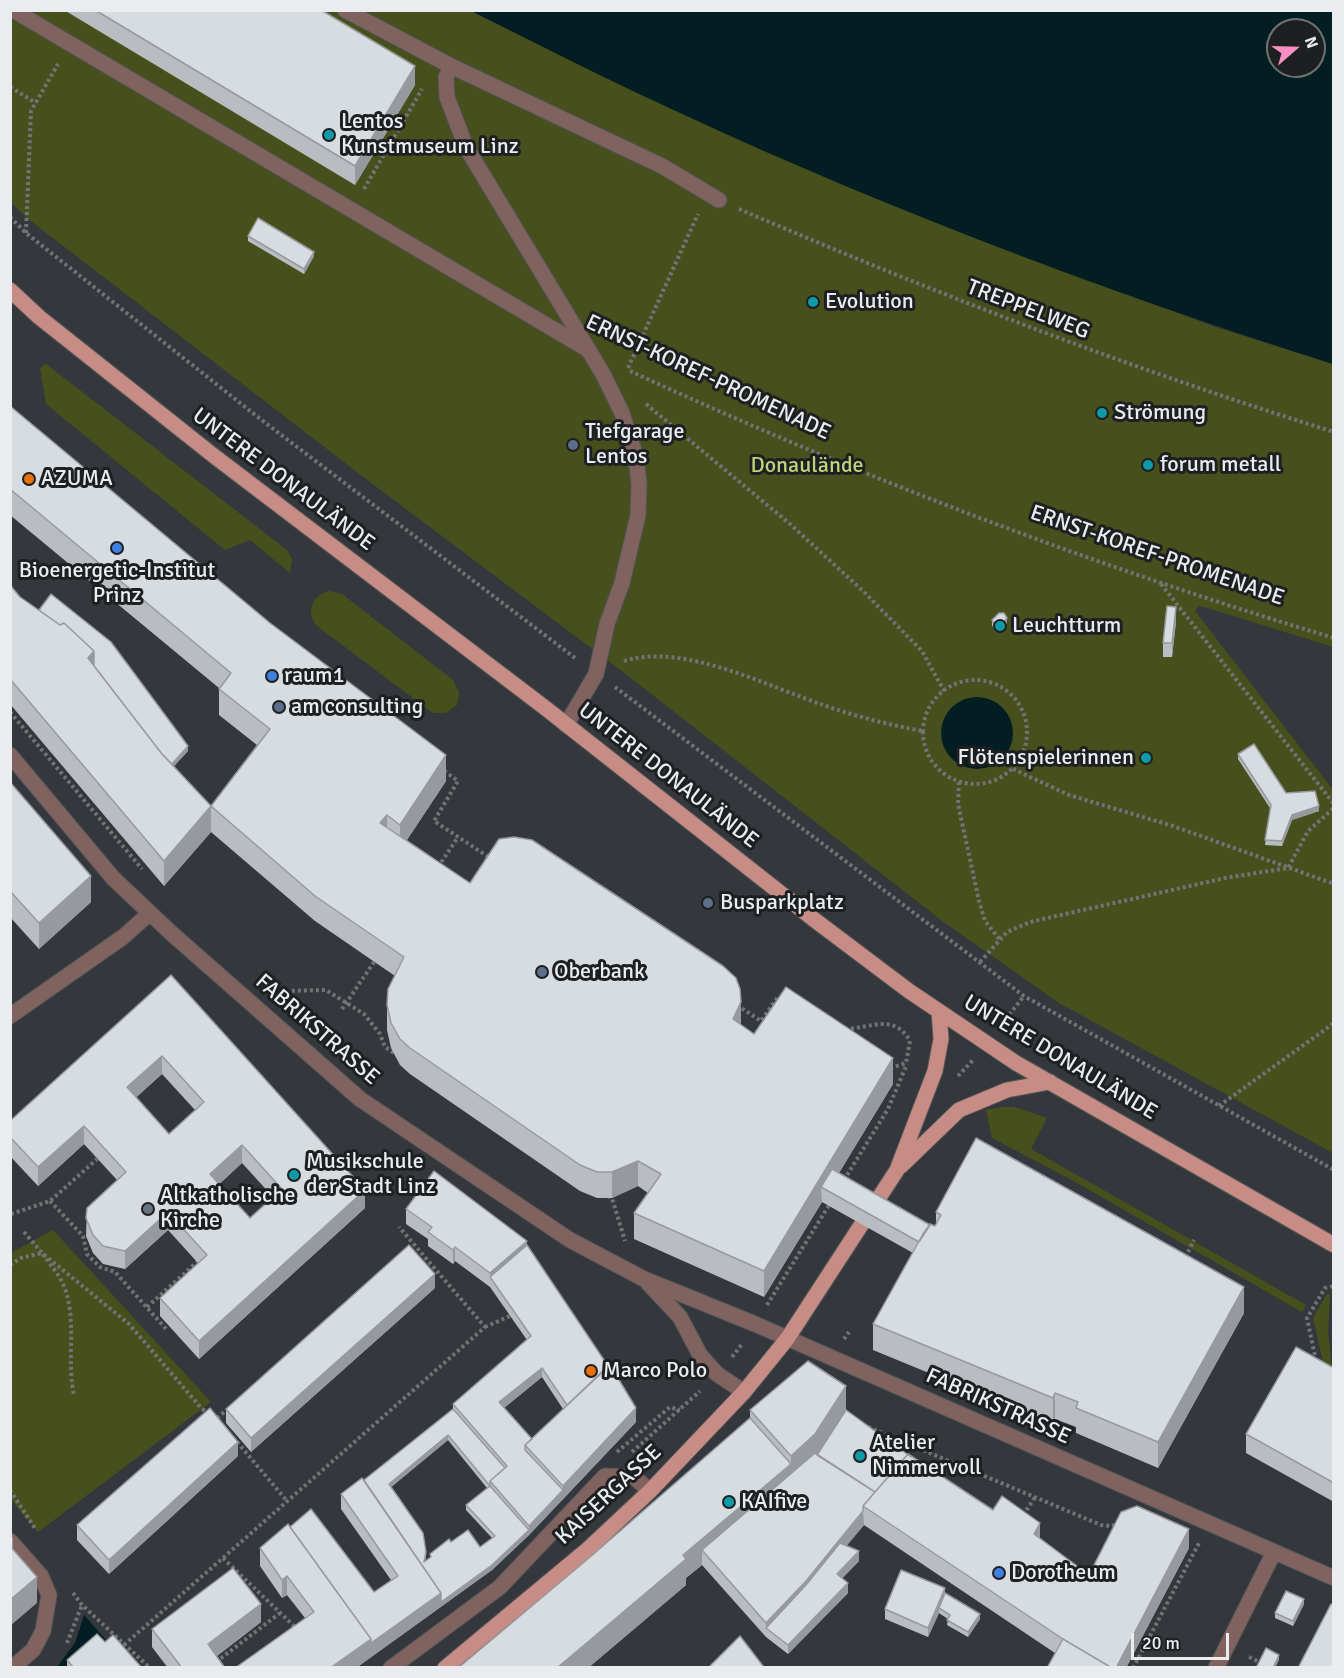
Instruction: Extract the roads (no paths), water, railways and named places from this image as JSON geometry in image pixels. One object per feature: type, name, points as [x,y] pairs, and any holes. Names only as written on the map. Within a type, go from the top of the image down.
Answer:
[{"type":"main road","name":"UNTERE DONAULÄNDE","points":[[10,290],[39,317],[214,456],[566,724],[816,921],[939,1011],[1050,1082],[1334,1245]]},
{"type":"main road","points":[[897,1170],[935,1071],[940,1039],[939,1011]]},
{"type":"main road","points":[[897,1170],[959,1110],[1007,1090],[1050,1082]]},
{"type":"main road","name":"KAISERGASSE","points":[[445,1668],[588,1549],[650,1491],[744,1392],[787,1339],[897,1170]]},
{"type":"street","name":"ERNST-KOREF-PROMENADE","points":[[13,10],[589,350]]},
{"type":"street","points":[[345,10],[451,66],[662,166],[713,197]]},
{"type":"street","points":[[451,66],[446,76],[447,97],[466,147],[589,350],[622,413],[636,457],[639,477],[634,535],[622,584],[608,624],[596,674],[566,724]]},
{"type":"street","name":"FABRIKSTRASSE","points":[[10,755],[113,878],[360,1099],[570,1240],[644,1279],[755,1324],[1334,1578]]},
{"type":"street","points":[[10,1016],[123,937],[150,913]]},
{"type":"street","name":"FABRIKSTRASSE","points":[[644,1279],[680,1317],[700,1355],[717,1374],[744,1392]]},
{"type":"street","points":[[391,1668],[500,1587],[605,1476],[634,1477],[650,1491]]},
{"type":"street","points":[[10,1541],[41,1576],[49,1595],[43,1631],[33,1650],[12,1668]]},
{"type":"street","points":[[1216,1668],[1274,1552]]},
{"type":"water","points":[[471,11],[1333,11],[1333,364],[1156,305],[979,240],[806,169],[614,82]]},
{"type":"water","points":[[977,697],[997,703],[1007,713],[1013,733],[1007,753],[997,763],[977,769],[957,763],[947,753],[941,733],[947,713],[957,703]]},
{"type":"water","points":[[84,1615],[106,1640],[72,1667],[57,1667],[75,1643]]},
{"type":"place","name":"Lentos Kunstmuseum Linz","points":[[329,135]]},
{"type":"place","name":"Evolution","points":[[813,302]]},
{"type":"place","name":"Strömung","points":[[1102,413]]},
{"type":"place","name":"Tiefgarage Lentos","points":[[573,445]]},
{"type":"place","name":"forum metall","points":[[1148,465]]},
{"type":"place","name":"AZUMA","points":[[29,479]]},
{"type":"place","name":"Bioenergetic-Institut Prinz","points":[[117,548]]},
{"type":"place","name":"Leuchtturm","points":[[1000,626]]},
{"type":"place","name":"raum1","points":[[272,676]]},
{"type":"place","name":"am consulting","points":[[279,707]]},
{"type":"place","name":"Flötenspielerinnen","points":[[1146,758]]},
{"type":"place","name":"Busparkplatz","points":[[708,903]]},
{"type":"place","name":"Oberbank","points":[[542,972]]},
{"type":"place","name":"Musikschule der Stadt Linz","points":[[294,1175]]},
{"type":"place","name":"Altkatholische Kirche","points":[[148,1209]]},
{"type":"place","name":"Marco Polo","points":[[591,1371]]},
{"type":"place","name":"Atelier Nimmervoll","points":[[860,1456]]},
{"type":"place","name":"KAIfive","points":[[729,1502]]},
{"type":"place","name":"Dorotheum","points":[[999,1573]]},
{"type":"park label","name":"Donaulände","points":[[807,466]]}]
